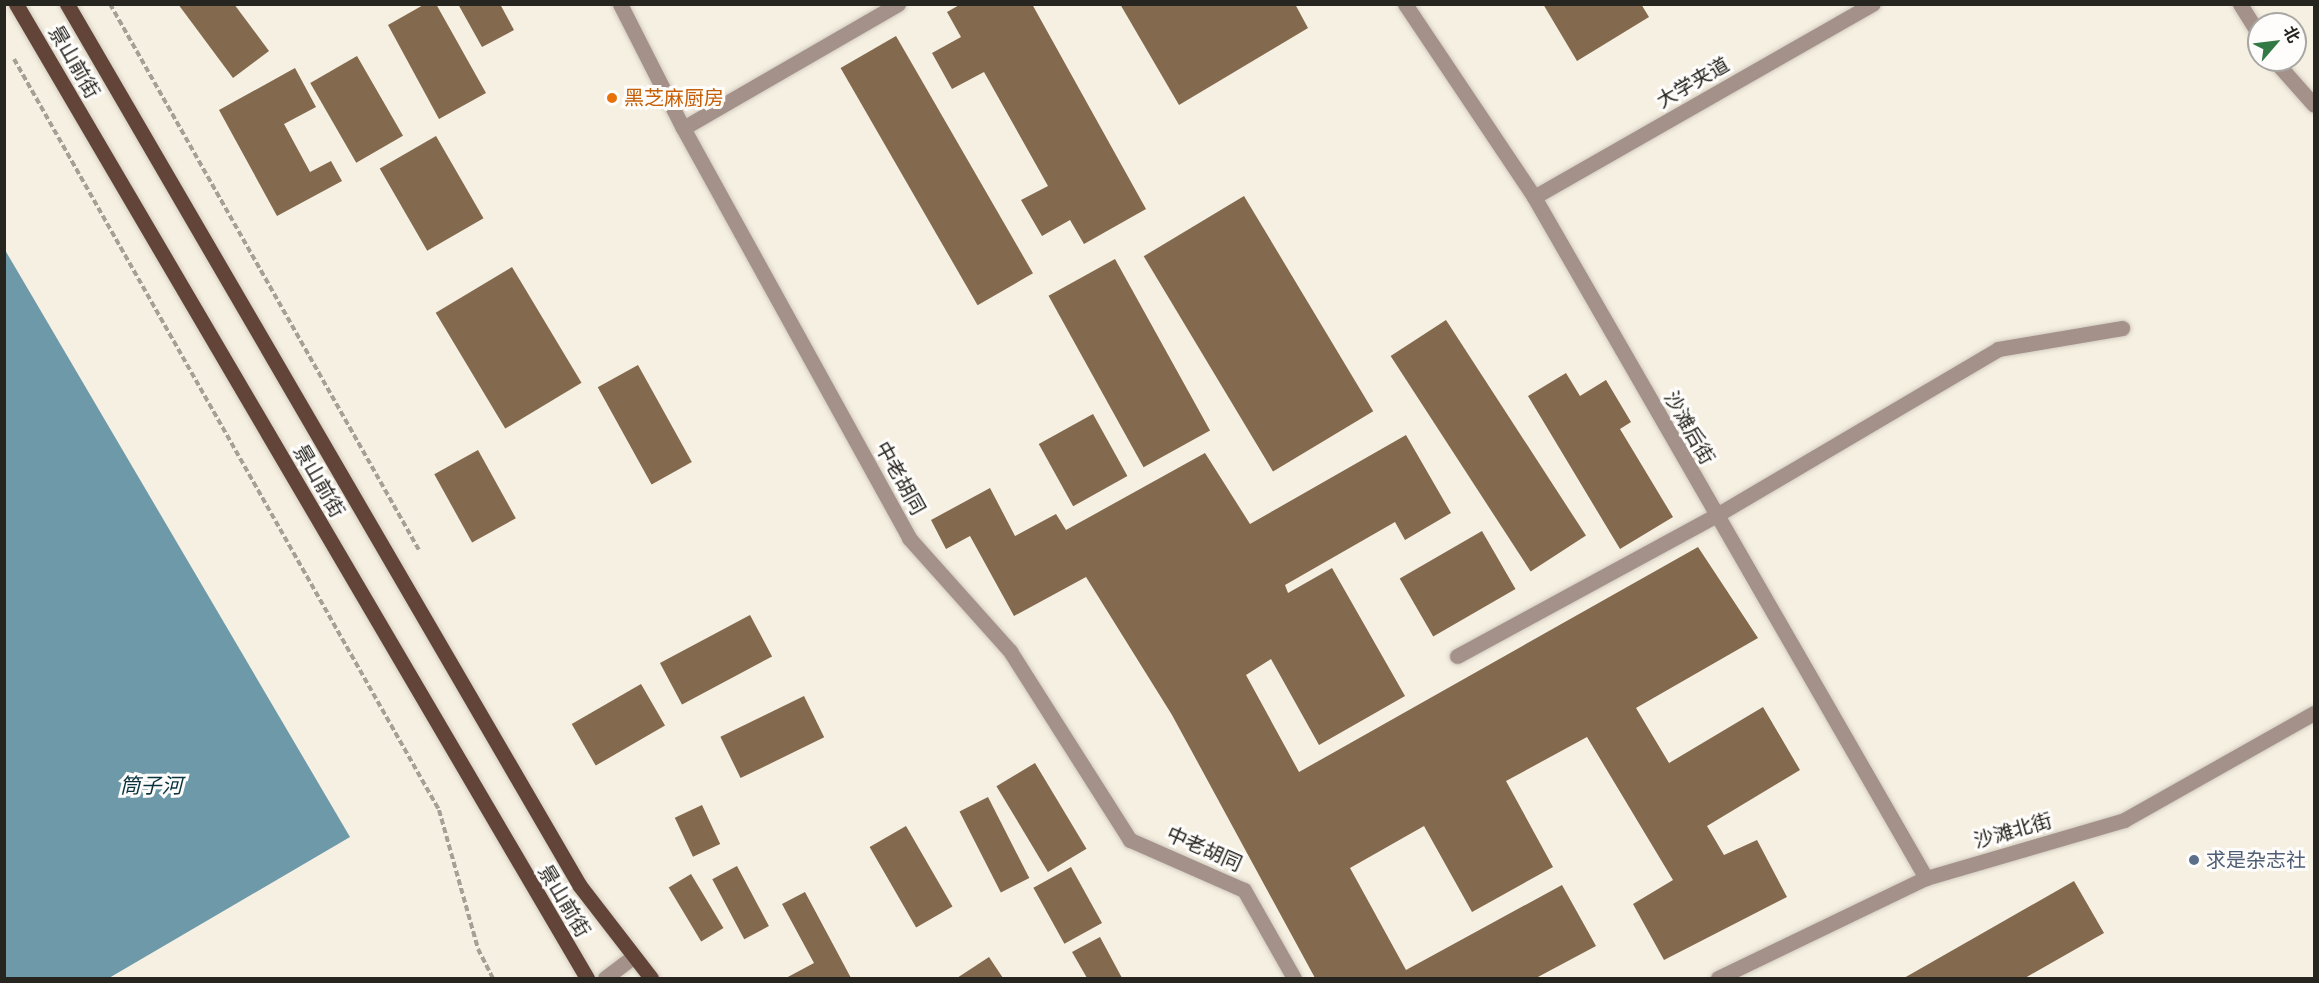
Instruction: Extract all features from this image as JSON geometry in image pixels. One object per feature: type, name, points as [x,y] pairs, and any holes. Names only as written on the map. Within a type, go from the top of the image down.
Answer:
[{"type":"main road","name":"景山前街","points":[[16,4],[587,978]]},
{"type":"main road","name":"景山前街","points":[[67,4],[580,886],[632,958],[651,978]]},
{"type":"street","name":"中老胡同","points":[[620,4],[683,128],[909,538],[1010,651],[1130,840],[1244,890],[1294,978]]},
{"type":"street","points":[[683,128],[898,4]]},
{"type":"street","name":"沙滩后街","points":[[1405,4],[1534,197],[1715,516],[1926,878]]},
{"type":"street","name":"大学夹道","points":[[1534,197],[1873,4]]},
{"type":"street","points":[[2285,72],[2314,105]]},
{"type":"street","points":[[1457,656],[1715,516],[1998,349],[2122,328]]},
{"type":"street","name":"沙滩北街","points":[[1718,978],[1926,878],[2124,820],[2314,713]]},
{"type":"street","points":[[604,978],[632,958]]},
{"type":"path","points":[[110,4],[425,560]]},
{"type":"path","points":[[10,53],[439,810],[478,949],[493,978]]},
{"type":"water","name":"筒子河","points":[[5,250],[350,837],[109,978],[5,978]]},
{"type":"building","points":[[178,4],[234,4],[269,51],[233,78]]},
{"type":"building","points":[[425,4],[436,4],[486,93],[439,119],[388,25]]},
{"type":"building","points":[[458,4],[500,4],[514,30],[482,47]]},
{"type":"building","points":[[961,4],[1032,4],[1146,209],[1084,244],[1070,220],[1042,236],[1021,200],[1048,186],[984,72],[952,89],[932,53],[961,37],[947,12]]},
{"type":"building","points":[[1120,4],[1295,4],[1308,28],[1179,105]]},
{"type":"building","points":[[1543,4],[1641,4],[1649,17],[1577,61]]},
{"type":"building","points":[[896,36],[1033,273],[978,305],[841,68]]},
{"type":"building","points":[[357,56],[403,136],[356,163],[310,83]]},
{"type":"building","points":[[295,68],[316,107],[284,124],[310,172],[331,161],[342,181],[277,216],[219,110]]},
{"type":"building","points":[[436,136],[484,218],[427,251],[380,169]]},
{"type":"building","points":[[1244,196],[1373,411],[1273,471],[1144,256]]},
{"type":"building","points":[[1115,259],[1210,430],[1144,467],[1049,296]]},
{"type":"building","points":[[512,267],[582,383],[505,429],[436,313]]},
{"type":"building","points":[[1446,320],[1586,536],[1531,571],[1391,356]]},
{"type":"building","points":[[638,365],[692,462],[652,484],[598,387]]},
{"type":"building","points":[[1566,373],[1580,396],[1606,380],[1631,422],[1620,429],[1673,517],[1620,549],[1528,396]]},
{"type":"building","points":[[1093,414],[1127,476],[1073,506],[1039,444]]},
{"type":"building","points":[[1406,435],[1451,513],[1405,540],[1395,522],[1285,585],[1288,593],[1332,568],[1405,696],[1319,745],[1271,659],[1246,675],[1299,772],[1698,547],[1758,638],[1636,708],[1669,763],[1763,707],[1800,770],[1707,826],[1724,855],[1757,840],[1787,897],[1664,960],[1633,904],[1673,880],[1587,737],[1506,781],[1553,867],[1472,912],[1424,826],[1350,868],[1406,970],[1562,885],[1596,946],[1536,978],[1315,978],[1172,715],[1086,577],[1014,616],[970,536],[946,549],[931,520],[990,488],[1015,536],[1056,514],[1066,530],[1205,453],[1250,524]]},
{"type":"building","points":[[478,450],[516,518],[472,542],[434,474]]},
{"type":"building","points":[[1482,531],[1516,589],[1433,637],[1400,578]]},
{"type":"building","points":[[750,615],[772,656],[682,704],[660,663]]},
{"type":"building","points":[[641,684],[665,726],[596,766],[572,724]]},
{"type":"building","points":[[804,696],[824,737],[741,778],[720,737]]},
{"type":"building","points":[[1035,763],[1087,849],[1048,872],[996,786]]},
{"type":"building","points":[[988,797],[1029,878],[1001,893],[959,812]]},
{"type":"building","points":[[702,805],[720,844],[693,857],[675,818]]},
{"type":"building","points":[[906,826],[952,907],[916,928],[870,847]]},
{"type":"building","points":[[737,866],[769,926],[744,939],[712,879]]},
{"type":"building","points":[[1071,867],[1102,923],[1064,944],[1033,888]]},
{"type":"building","points":[[691,874],[723,928],[701,941],[669,887]]},
{"type":"building","points":[[2074,881],[2104,933],[2025,978],[1904,978]]},
{"type":"building","points":[[805,892],[851,978],[786,978],[814,963],[782,904]]},
{"type":"building","points":[[1100,937],[1122,978],[1087,978],[1072,952]]},
{"type":"building","points":[[989,957],[1003,978],[957,978]]},
{"type":"place","name":"黑芝麻厨房","points":[[612,98]]},
{"type":"place","name":"求是杂志社","points":[[2194,860]]}]
